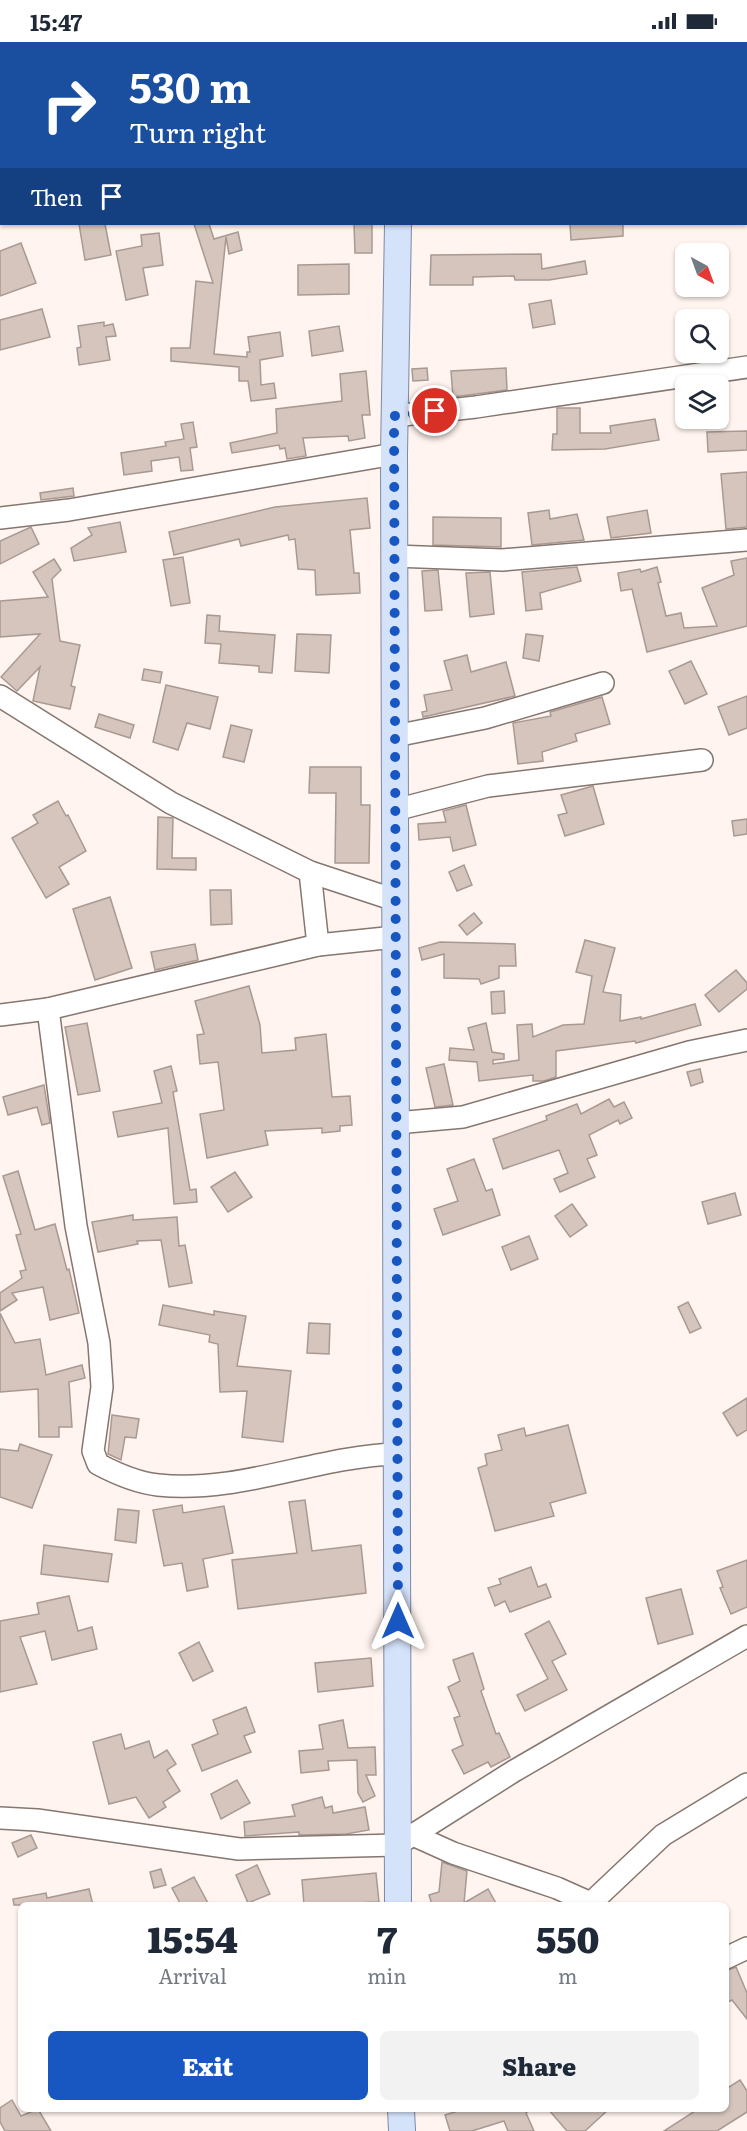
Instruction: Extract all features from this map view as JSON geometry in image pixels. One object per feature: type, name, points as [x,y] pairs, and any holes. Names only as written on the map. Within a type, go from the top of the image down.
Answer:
[{"type":"main road","points":[[398,225],[394,416],[395,937],[398,1454],[405,1840],[398,1902]]},
{"type":"main road","points":[[401,2112],[402,2131]]},
{"type":"street","points":[[394,416],[476,407],[747,368]]},
{"type":"street","points":[[0,518],[69,510],[394,454]]},
{"type":"street","points":[[394,556],[502,560],[747,540]]},
{"type":"street","points":[[395,736],[485,718],[603,683]]},
{"type":"street","points":[[0,696],[171,803],[310,872],[395,900]]},
{"type":"street","points":[[395,810],[488,786],[702,760]]},
{"type":"street","points":[[310,872],[318,945]]},
{"type":"street","points":[[0,1016],[48,1009],[318,945],[395,937]]},
{"type":"street","points":[[48,1009],[76,1226],[99,1343],[102,1387],[93,1451],[98,1464],[157,1485],[225,1484],[363,1455],[398,1454]]},
{"type":"street","points":[[396,1123],[463,1117],[689,1052],[747,1040]]},
{"type":"street","points":[[405,1840],[514,1771],[747,1636]]},
{"type":"street","points":[[594,1902],[663,1835],[747,1784]]},
{"type":"street","points":[[0,1818],[37,1820],[239,1849],[405,1840],[453,1853],[590,1902]]},
{"type":"street","points":[[729,1957],[747,1948]]},
{"type":"building","points":[[79,225],[105,225],[111,255],[85,260]]},
{"type":"building","points":[[194,225],[209,225],[214,239],[238,232],[242,250],[229,254],[226,237],[214,354],[247,357],[247,352],[250,352],[248,337],[280,332],[283,356],[260,360],[261,385],[274,383],[276,398],[251,401],[248,381],[239,381],[239,367],[171,361],[171,348],[190,348],[196,281],[213,283]]},
{"type":"building","points":[[354,225],[372,225],[372,253],[355,253]]},
{"type":"building","points":[[570,225],[623,225],[623,236],[571,240]]},
{"type":"building","points":[[159,233],[163,265],[143,268],[148,295],[126,300],[116,251],[142,246],[141,235]]},
{"type":"building","points":[[21,243],[36,283],[0,296],[0,251]]},
{"type":"building","points":[[541,254],[542,269],[585,261],[587,274],[549,280],[515,280],[514,276],[473,277],[473,285],[430,285],[431,255]]},
{"type":"building","points":[[349,264],[349,294],[298,295],[298,265]]},
{"type":"building","points":[[551,300],[555,324],[533,328],[529,304]]},
{"type":"building","points":[[42,309],[50,337],[0,350],[0,320]]},
{"type":"building","points":[[104,322],[104,326],[113,324],[116,336],[106,337],[110,360],[79,365],[77,348],[81,347],[78,326]]},
{"type":"building","points":[[339,326],[343,351],[312,356],[309,331]]},
{"type":"building","points":[[427,368],[428,380],[413,381],[412,369]]},
{"type":"building","points":[[506,368],[507,390],[453,397],[451,371]]},
{"type":"building","points":[[366,371],[370,415],[362,415],[365,438],[349,441],[348,436],[303,438],[306,456],[287,459],[285,448],[280,449],[279,445],[232,453],[230,443],[277,433],[276,409],[342,401],[340,374]]},
{"type":"building","points":[[557,408],[580,408],[580,433],[611,433],[610,426],[655,419],[659,440],[605,449],[552,450],[553,434],[557,434]]},
{"type":"building","points":[[193,422],[197,447],[190,448],[193,470],[181,471],[179,457],[151,461],[152,471],[124,475],[121,453],[166,446],[165,442],[184,439],[181,424]]},
{"type":"building","points":[[747,431],[747,450],[708,452],[707,432]]},
{"type":"building","points":[[747,472],[747,527],[726,529],[721,474]]},
{"type":"building","points":[[73,488],[74,496],[41,500],[40,493]]},
{"type":"building","points":[[367,498],[370,528],[350,530],[354,573],[359,573],[360,593],[316,595],[315,570],[298,569],[295,539],[289,540],[288,535],[241,546],[239,539],[174,555],[169,532],[275,507]]},
{"type":"building","points":[[549,510],[550,519],[577,514],[584,540],[532,545],[528,513]]},
{"type":"building","points":[[647,510],[651,533],[611,538],[607,517]]},
{"type":"building","points":[[433,517],[501,518],[501,547],[433,545]]},
{"type":"building","points":[[120,522],[126,552],[74,561],[71,548],[92,535],[88,528]]},
{"type":"building","points":[[31,527],[39,544],[0,564],[0,541]]},
{"type":"building","points":[[183,557],[190,603],[171,606],[163,560]]},
{"type":"building","points":[[747,558],[747,626],[647,652],[632,589],[621,591],[618,573],[640,569],[641,572],[657,567],[661,582],[658,583],[666,616],[681,613],[684,628],[717,626],[702,588],[734,575],[731,561]]},
{"type":"building","points":[[54,559],[61,570],[52,579],[60,641],[80,645],[71,686],[75,687],[70,709],[33,701],[40,667],[17,691],[1,677],[40,634],[0,637],[0,601],[48,597],[33,572]]},
{"type":"building","points":[[577,567],[581,581],[540,593],[542,609],[526,611],[522,572]]},
{"type":"building","points":[[438,570],[442,610],[425,611],[422,571]]},
{"type":"building","points":[[490,572],[494,614],[470,617],[466,573]]},
{"type":"building","points":[[207,615],[220,616],[219,631],[275,635],[272,673],[259,672],[259,666],[219,663],[221,644],[205,643]]},
{"type":"building","points":[[297,634],[331,635],[329,673],[295,671]]},
{"type":"building","points":[[526,634],[543,636],[539,661],[523,658]]},
{"type":"building","points":[[467,655],[471,672],[506,662],[515,696],[423,717],[422,712],[427,711],[424,695],[452,690],[444,661]]},
{"type":"building","points":[[691,661],[707,694],[685,704],[669,671]]},
{"type":"building","points":[[144,669],[162,672],[160,683],[142,680]]},
{"type":"building","points":[[166,685],[218,697],[210,729],[187,723],[178,750],[153,742]]},
{"type":"building","points":[[747,696],[747,728],[729,735],[718,707]]},
{"type":"building","points":[[602,697],[610,724],[575,734],[577,741],[542,752],[543,761],[518,764],[513,723],[551,716],[550,712]]},
{"type":"building","points":[[99,714],[134,725],[130,738],[95,727]]},
{"type":"building","points":[[231,725],[252,730],[244,762],[223,757]]},
{"type":"building","points":[[310,767],[361,767],[361,805],[370,805],[369,863],[335,863],[336,793],[309,793]]},
{"type":"building","points":[[593,786],[604,824],[565,836],[558,815],[567,813],[561,795]]},
{"type":"building","points":[[58,801],[66,816],[68,815],[86,851],[59,867],[69,884],[46,898],[12,838],[38,823],[33,815]]},
{"type":"building","points":[[466,805],[476,845],[453,851],[450,837],[419,840],[418,824],[446,822],[443,811]]},
{"type":"building","points":[[158,817],[173,818],[172,858],[196,858],[196,870],[157,869]]},
{"type":"building","points":[[747,819],[747,834],[734,836],[732,821]]},
{"type":"building","points":[[464,865],[472,885],[457,891],[449,872]]},
{"type":"building","points":[[210,890],[231,890],[232,924],[211,925]]},
{"type":"building","points":[[110,897],[132,968],[95,980],[73,909]]},
{"type":"building","points":[[474,913],[482,923],[467,935],[459,925]]},
{"type":"building","points":[[585,940],[615,948],[603,992],[621,995],[620,1021],[641,1017],[641,1019],[695,1004],[701,1025],[636,1043],[635,1041],[556,1051],[556,1077],[544,1081],[533,1081],[533,1075],[479,1081],[477,1062],[449,1060],[450,1048],[474,1050],[468,1028],[486,1023],[492,1052],[504,1054],[504,1059],[493,1060],[493,1064],[519,1060],[517,1025],[532,1024],[533,1037],[563,1025],[584,1024],[592,976],[576,972]]},
{"type":"building","points":[[440,942],[515,944],[516,966],[499,966],[499,978],[481,984],[479,979],[444,978],[444,954],[422,960],[419,948]]},
{"type":"building","points":[[195,944],[198,960],[155,970],[151,952]]},
{"type":"building","points":[[736,970],[747,983],[747,989],[719,1012],[705,995]]},
{"type":"building","points":[[249,986],[260,1025],[262,1053],[296,1050],[295,1038],[326,1034],[332,1097],[350,1096],[352,1125],[340,1126],[340,1131],[322,1133],[322,1128],[265,1131],[268,1145],[207,1158],[200,1114],[224,1110],[218,1062],[200,1064],[197,1035],[204,1034],[195,1001]]},
{"type":"building","points":[[504,991],[505,1013],[492,1014],[491,992]]},
{"type":"building","points":[[87,1023],[100,1091],[78,1095],[65,1027]]},
{"type":"building","points":[[444,1064],[453,1105],[435,1107],[426,1068]]},
{"type":"building","points":[[171,1066],[177,1091],[173,1092],[190,1190],[196,1189],[197,1202],[174,1204],[168,1128],[118,1137],[113,1112],[162,1103],[154,1071]]},
{"type":"building","points":[[700,1069],[703,1082],[691,1086],[687,1072]]},
{"type":"building","points":[[44,1085],[50,1123],[42,1125],[37,1107],[8,1115],[3,1097]]},
{"type":"building","points":[[609,1099],[614,1107],[624,1102],[632,1118],[620,1124],[618,1120],[589,1135],[597,1155],[587,1159],[595,1177],[560,1192],[554,1179],[568,1173],[559,1150],[503,1169],[493,1139],[547,1120],[546,1116],[577,1104],[581,1114]]},
{"type":"building","points":[[474,1159],[486,1191],[492,1189],[500,1215],[443,1235],[434,1209],[458,1201],[447,1169]]},
{"type":"building","points":[[18,1171],[35,1230],[55,1224],[67,1270],[69,1269],[79,1313],[50,1320],[43,1287],[12,1293],[17,1300],[0,1311],[0,1293],[22,1278],[20,1271],[26,1270],[16,1235],[21,1234],[3,1176]]},
{"type":"building","points":[[235,1172],[252,1197],[228,1212],[211,1187]]},
{"type":"building","points":[[735,1193],[741,1215],[708,1224],[702,1202]]},
{"type":"building","points":[[572,1204],[587,1225],[570,1237],[555,1216]]},
{"type":"building","points":[[133,1215],[133,1220],[177,1217],[179,1246],[185,1245],[192,1283],[169,1287],[161,1240],[137,1241],[138,1244],[98,1252],[92,1222]]},
{"type":"building","points":[[529,1236],[538,1259],[511,1270],[502,1247]]},
{"type":"building","points":[[688,1302],[701,1328],[690,1333],[678,1307]]},
{"type":"building","points":[[163,1305],[214,1315],[214,1311],[246,1316],[237,1366],[291,1371],[283,1442],[242,1437],[247,1391],[220,1392],[218,1344],[209,1342],[210,1335],[159,1325]]},
{"type":"building","points":[[0,1313],[15,1343],[40,1339],[46,1375],[82,1365],[85,1378],[69,1382],[72,1427],[59,1427],[59,1437],[39,1437],[38,1389],[0,1392]]},
{"type":"building","points":[[309,1323],[330,1324],[329,1354],[307,1353]]},
{"type":"building","points":[[747,1398],[747,1430],[737,1436],[723,1413]]},
{"type":"building","points":[[112,1415],[139,1419],[136,1438],[125,1437],[121,1460],[108,1454]]},
{"type":"building","points":[[568,1425],[586,1493],[550,1503],[554,1516],[495,1531],[478,1468],[487,1465],[485,1454],[502,1450],[498,1435],[524,1428],[526,1436]]},
{"type":"building","points":[[20,1444],[52,1455],[32,1508],[0,1497],[0,1449],[18,1451]]},
{"type":"building","points":[[305,1500],[312,1551],[361,1545],[366,1593],[238,1609],[232,1560],[297,1553],[289,1502]]},
{"type":"building","points":[[182,1505],[183,1513],[224,1506],[233,1553],[203,1559],[208,1587],[187,1591],[182,1563],[164,1566],[153,1510]]},
{"type":"building","points":[[118,1509],[139,1511],[136,1543],[115,1540]]},
{"type":"building","points":[[44,1545],[112,1554],[108,1582],[41,1574]]},
{"type":"building","points":[[747,1560],[747,1607],[731,1614],[720,1588],[723,1587],[717,1571]]},
{"type":"building","points":[[531,1567],[538,1587],[546,1584],[551,1597],[510,1612],[505,1601],[495,1606],[488,1588],[501,1584],[499,1579]]},
{"type":"building","points":[[681,1589],[693,1634],[658,1644],[646,1598]]},
{"type":"building","points":[[69,1596],[78,1631],[92,1627],[97,1649],[52,1660],[45,1631],[20,1637],[37,1684],[0,1692],[0,1621],[39,1614],[37,1603]]},
{"type":"building","points":[[549,1621],[566,1654],[552,1661],[567,1690],[525,1711],[517,1695],[548,1679],[525,1634]]},
{"type":"building","points":[[199,1642],[213,1671],[193,1681],[179,1653]]},
{"type":"building","points":[[473,1653],[484,1689],[481,1691],[496,1734],[499,1733],[510,1757],[491,1767],[488,1762],[464,1774],[452,1750],[463,1745],[454,1718],[460,1716],[448,1687],[460,1681],[453,1660]]},
{"type":"building","points":[[371,1658],[373,1686],[318,1692],[315,1663]]},
{"type":"building","points":[[246,1707],[255,1732],[244,1736],[251,1752],[202,1771],[192,1745],[218,1734],[213,1720]]},
{"type":"building","points":[[343,1720],[348,1748],[375,1747],[376,1775],[366,1775],[375,1796],[363,1802],[358,1793],[357,1760],[328,1761],[329,1770],[301,1773],[299,1751],[323,1749],[319,1725]]},
{"type":"building","points":[[121,1734],[125,1749],[149,1741],[154,1758],[167,1750],[176,1764],[167,1770],[180,1791],[163,1802],[166,1807],[149,1818],[136,1797],[109,1804],[93,1742]]},
{"type":"building","points":[[237,1780],[250,1803],[221,1819],[211,1794]]},
{"type":"building","points":[[322,1797],[325,1808],[332,1806],[333,1813],[365,1807],[369,1830],[346,1834],[299,1835],[299,1832],[245,1836],[244,1822],[295,1816],[292,1805]]},
{"type":"building","points":[[31,1835],[37,1848],[18,1857],[12,1843]]},
{"type":"building","points":[[442,1862],[467,1871],[464,1902],[431,1902],[429,1895],[439,1892]]},
{"type":"building","points":[[257,1865],[270,1894],[248,1902],[236,1875]]},
{"type":"building","points":[[161,1869],[166,1885],[154,1888],[150,1872]]},
{"type":"building","points":[[376,1873],[379,1902],[304,1902],[302,1880]]},
{"type":"building","points":[[194,1877],[207,1902],[179,1902],[172,1888]]},
{"type":"building","points":[[89,1889],[92,1902],[18,1902],[18,1905],[14,1905],[13,1899],[46,1893],[47,1898]]},
{"type":"building","points":[[488,1889],[495,1902],[466,1902]]},
{"type":"building","points":[[736,1967],[747,1993],[747,2019],[732,2000],[729,2002],[729,1970]]},
{"type":"building","points":[[740,2080],[747,2091],[747,2112],[717,2131],[664,2131],[693,2112],[729,2112],[729,2087]]},
{"type":"building","points":[[12,2100],[21,2116],[31,2112],[40,2112],[51,2131],[5,2131],[0,2122],[0,2108]]},
{"type":"building","points":[[454,2112],[527,2112],[534,2131],[508,2131],[504,2121],[472,2131],[450,2131],[445,2115]]},
{"type":"building","points":[[551,2112],[606,2112],[585,2131],[567,2131]]},
{"type":"route","points":[[398,1621],[394,416],[435,411]]}]
